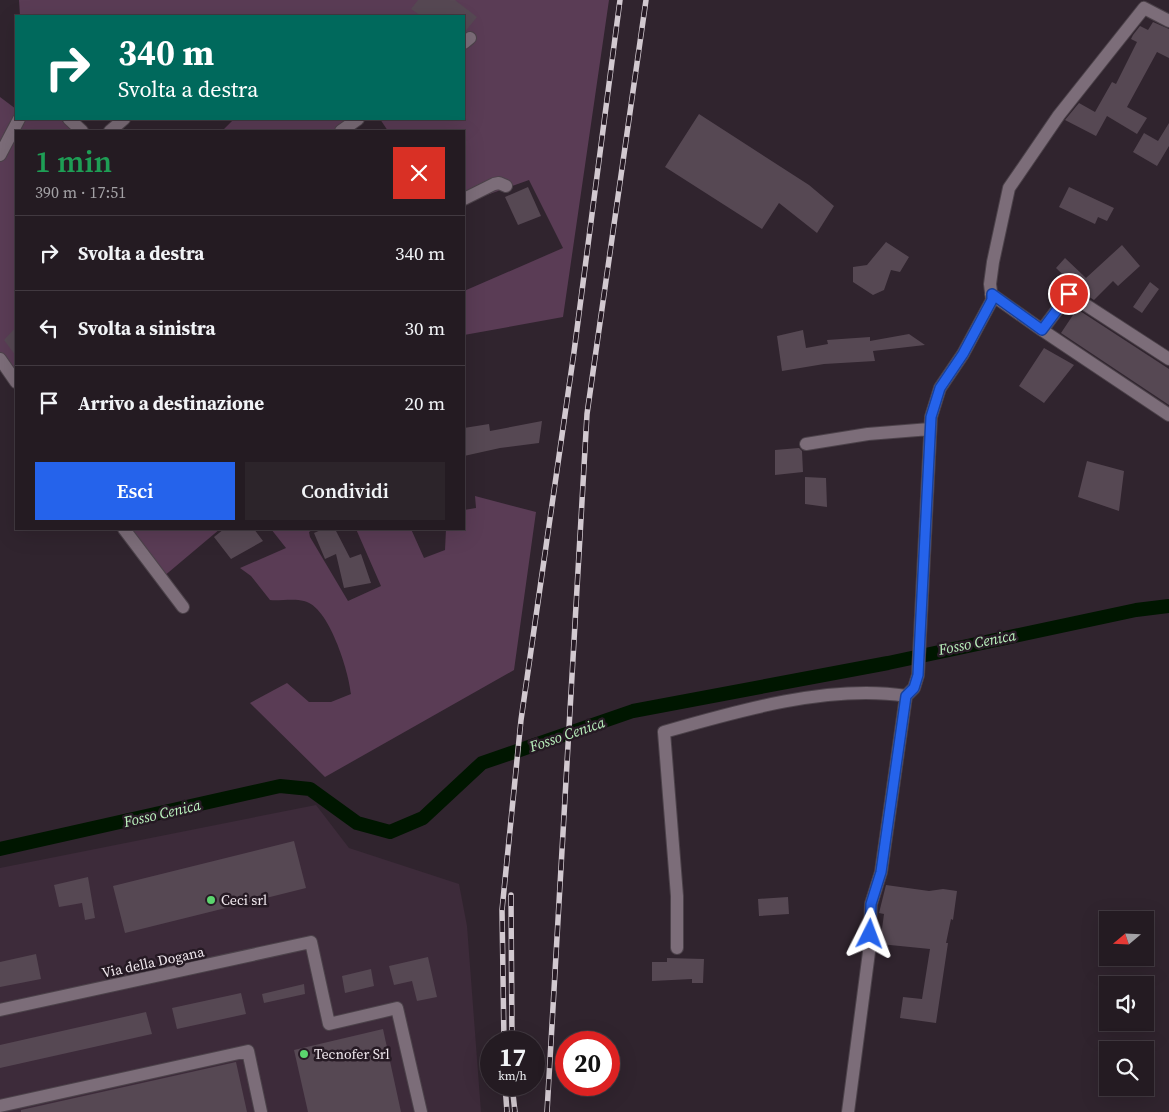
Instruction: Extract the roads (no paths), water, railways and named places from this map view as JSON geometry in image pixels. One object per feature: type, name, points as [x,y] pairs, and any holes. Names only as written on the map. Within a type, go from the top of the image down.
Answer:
[{"type":"street","points":[[848,1112],[869,952],[871,904],[881,872],[906,696],[914,688],[918,675],[931,417],[940,388],[963,354],[992,300],[993,262],[1009,188],[1059,115],[1147,4],[1169,21]]},
{"type":"street","points":[[0,155],[19,120]]},
{"type":"street","points":[[70,120],[81,130]]},
{"type":"street","points":[[111,130],[123,120]]},
{"type":"street","points":[[342,130],[357,120]]},
{"type":"street","points":[[465,198],[494,184],[499,183],[506,186]]},
{"type":"street","points":[[992,294],[1169,416]]},
{"type":"street","points":[[1042,330],[1069,294],[1169,359]]},
{"type":"street","points":[[0,359],[15,381]]},
{"type":"street","points":[[806,444],[868,434],[930,429]]},
{"type":"street","points":[[125,530],[182,607]]},
{"type":"street","points":[[677,948],[677,896],[664,732],[756,708],[838,694],[878,692],[906,696]]},
{"type":"street","name":"Via della Dogana","points":[[0,1010],[312,942],[329,1024],[397,1008],[421,1112]]},
{"type":"street","points":[[0,1106],[248,1051],[261,1112]]},
{"type":"waterway","name":"Fosso Cenica","points":[[0,849],[280,786],[310,789],[357,823],[390,832],[423,818],[482,763],[633,711],[888,663],[1136,610],[1169,606]]},
{"type":"railway","points":[[504,1031],[502,910],[521,720],[574,352],[620,0]]},
{"type":"railway","points":[[547,1112],[587,414],[646,0]]},
{"type":"railway","points":[[511,895],[512,1031]]},
{"type":"railway","points":[[506,1096],[507,1112]]},
{"type":"railway","points":[[513,1096],[515,1112]]},
{"type":"place","name":"Ceci srl","points":[[211,900]]},
{"type":"place","name":"Tecnofer Srl","points":[[304,1054]]}]
